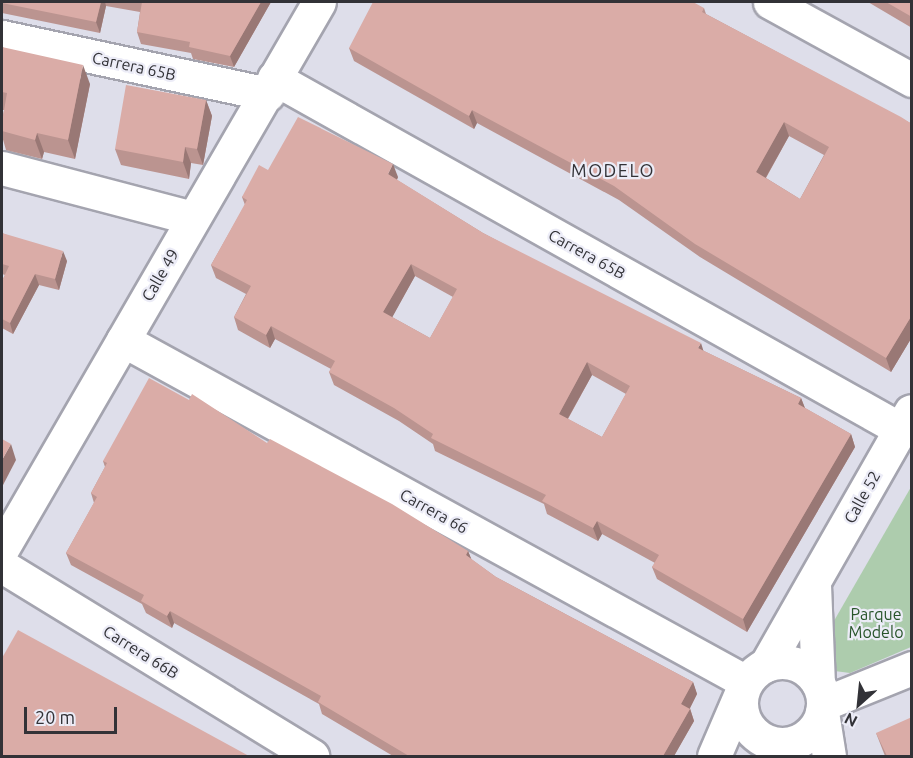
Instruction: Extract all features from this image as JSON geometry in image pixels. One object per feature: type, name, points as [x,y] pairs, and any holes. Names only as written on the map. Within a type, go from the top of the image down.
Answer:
[{"type":"street","name":"Calle 49","points":[[2,549],[319,2]]},
{"type":"street","points":[[770,2],[912,80]]},
{"type":"street","name":"Carrera 65B","points":[[2,37],[271,86],[906,419]]},
{"type":"street","points":[[2,168],[193,218]]},
{"type":"street","name":"Carrera 66","points":[[123,340],[751,680]]},
{"type":"street","name":"Calle 52","points":[[714,756],[751,680],[814,585],[906,419]]},
{"type":"street","name":"Carrera 66B","points":[[2,566],[312,756]]},
{"type":"street","points":[[814,585],[821,700],[829,756]]},
{"type":"street","points":[[790,663],[821,700],[809,734],[784,749],[748,726],[751,680],[790,663]]},
{"type":"street","points":[[821,700],[912,668]]},
{"type":"green space","name":"Parque Modelo","points":[[911,487],[911,647],[850,673],[827,670],[823,640]]},
{"type":"building","points":[[2,2],[101,2],[96,22]]},
{"type":"building","points":[[142,2],[261,2],[230,56],[189,47],[190,42],[137,32]]},
{"type":"building","points":[[373,2],[693,2],[704,8],[702,12],[912,124],[912,315],[886,358],[695,244],[614,186],[472,110],[469,116],[349,48]],"holes":[[[784,122],[829,147],[800,199],[756,172]]]},
{"type":"building","points":[[886,2],[912,2],[912,17]]},
{"type":"building","points":[[2,47],[83,65],[68,140],[37,133],[35,140],[2,131],[7,93],[2,92]]},
{"type":"building","points":[[126,85],[206,100],[197,149],[185,147],[183,162],[115,149]]},
{"type":"building","points":[[298,117],[393,164],[388,174],[483,233],[701,343],[698,348],[801,398],[798,404],[851,434],[743,619],[652,567],[659,555],[597,521],[593,528],[542,501],[546,495],[431,438],[433,434],[394,408],[329,372],[335,361],[271,326],[266,335],[234,317],[251,286],[211,265],[247,200],[242,197],[259,165],[268,170]],"holes":[[[411,264],[457,289],[430,338],[383,312]],[[587,362],[630,386],[602,437],[559,414]]]},
{"type":"building","points":[[2,233],[63,251],[55,279],[35,274],[10,323],[2,319],[2,281],[9,266],[2,264]]},
{"type":"building","points":[[149,378],[189,400],[192,394],[267,443],[270,439],[392,504],[468,551],[466,555],[496,577],[693,682],[681,704],[690,709],[663,756],[409,756],[318,702],[321,696],[170,611],[167,616],[141,601],[144,595],[66,553],[97,497],[91,493],[107,463],[103,461]]},
{"type":"building","points":[[2,439],[11,444],[2,460]]},
{"type":"building","points":[[18,630],[249,756],[2,756],[2,658]]},
{"type":"building","points":[[912,717],[912,756],[887,756],[876,733]]},
{"type":"district","name":"MODELO","points":[[613,170]]}]
